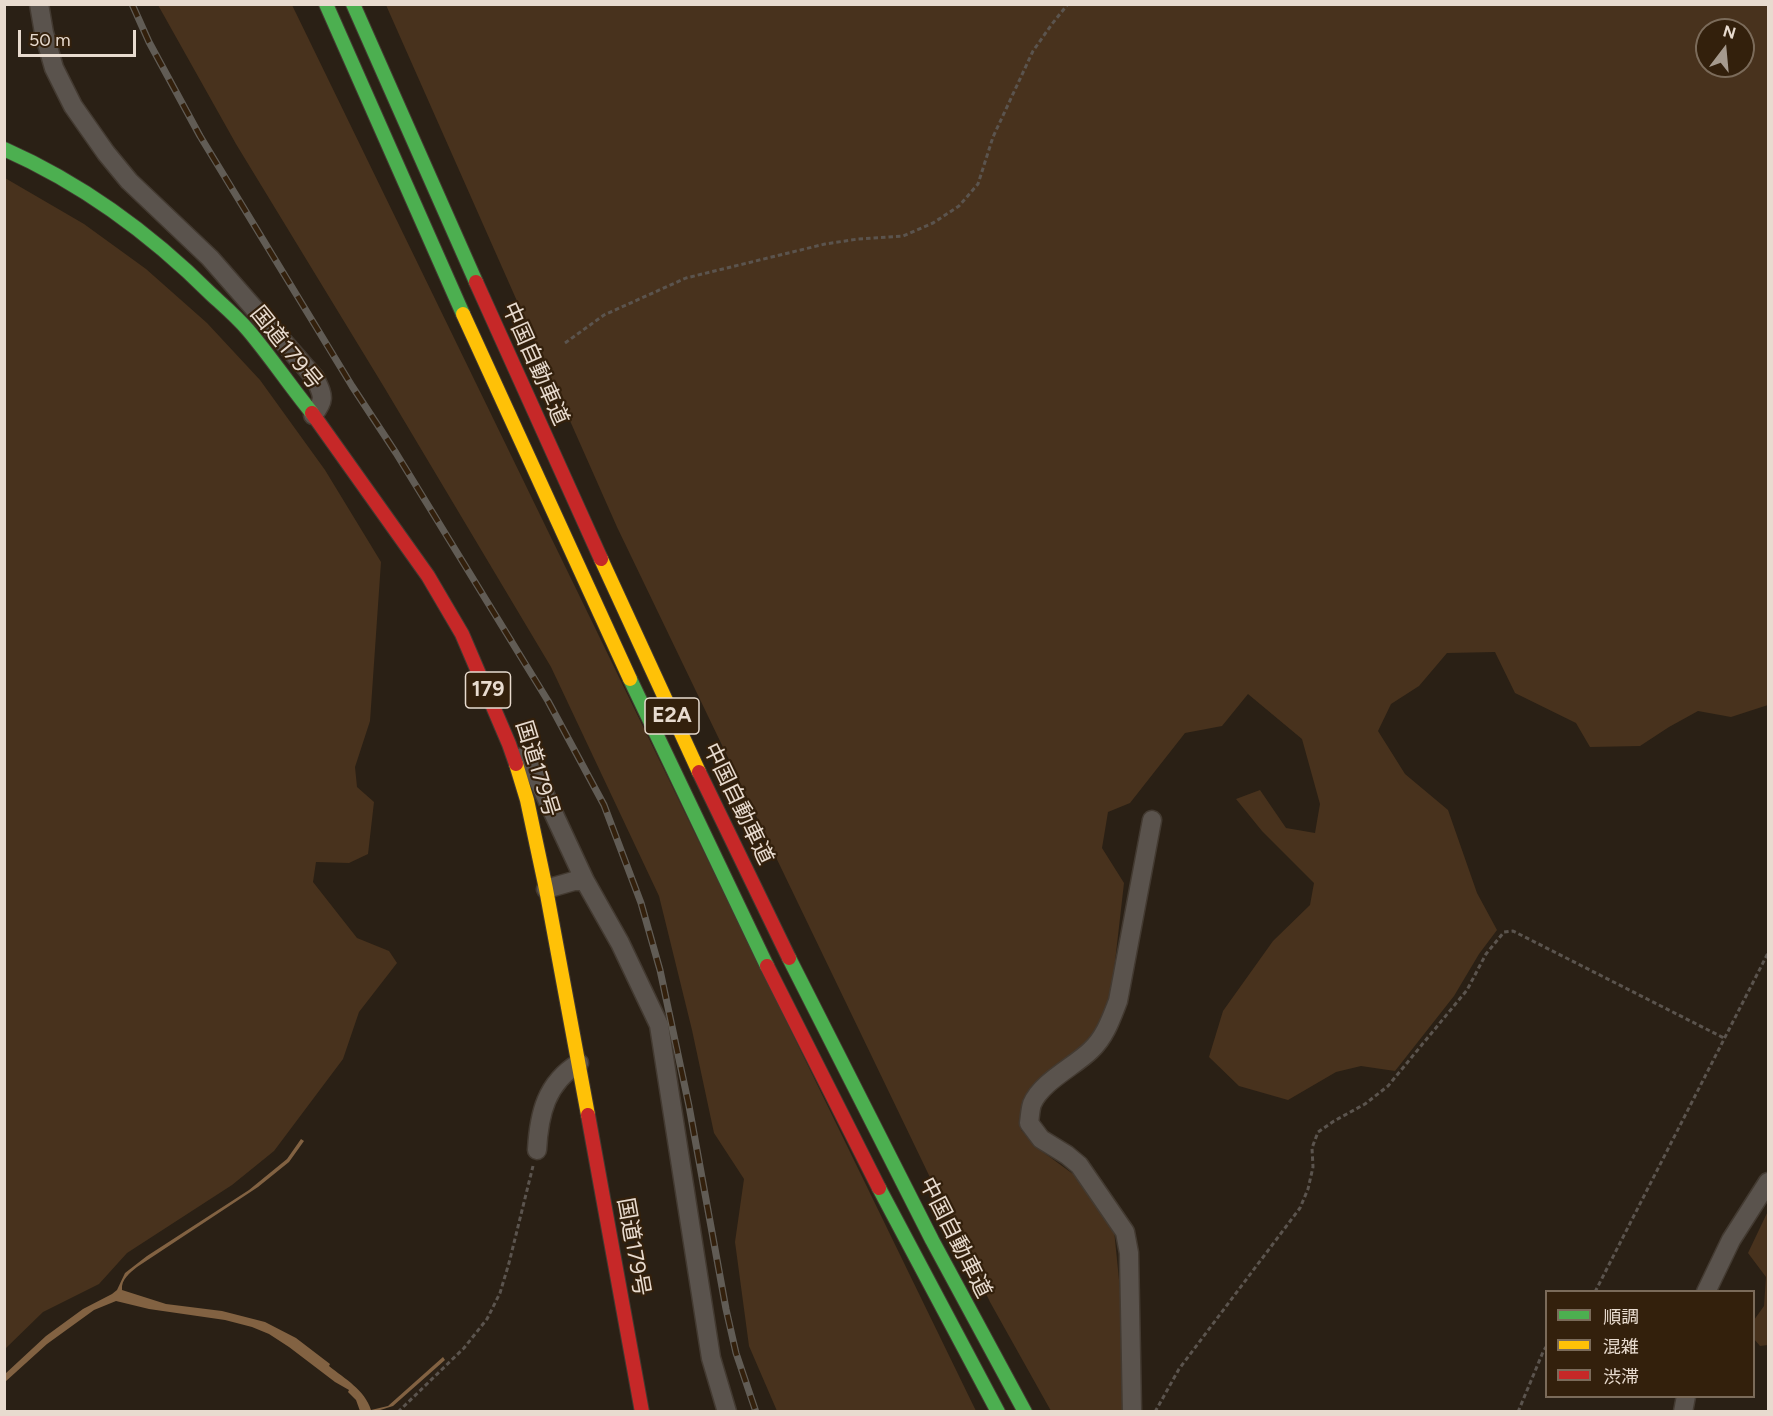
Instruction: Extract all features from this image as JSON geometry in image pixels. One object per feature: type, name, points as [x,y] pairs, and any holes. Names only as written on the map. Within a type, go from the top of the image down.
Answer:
[{"type":"highway","name":"中国自動車道","points":[[326,4],[543,494],[688,804],[843,1118],[947,1320],[998,1412]]},
{"type":"highway","name":"中国自動車道","points":[[353,4],[591,542],[711,799],[880,1138],[961,1296],[1025,1412]]},
{"type":"highway","name":"国道179号","points":[[4,149],[33,162],[84,191],[133,224],[183,266],[247,329],[313,415],[428,576],[462,634],[509,744],[527,800],[579,1063],[642,1412]]},
{"type":"street","points":[[39,4],[54,68],[73,105],[106,153],[129,181],[210,258],[315,378],[322,394],[322,404],[313,415]]},
{"type":"street","points":[[509,744],[532,767],[585,881],[620,944],[659,1025],[711,1358],[727,1412]]},
{"type":"street","points":[[1132,1412],[1129,1253],[1125,1232],[1078,1166],[1067,1155],[1041,1138],[1029,1123],[1033,1103],[1040,1092],[1091,1050],[1107,1030],[1118,1001],[1152,820]]},
{"type":"street","points":[[546,889],[574,881],[585,881]]},
{"type":"street","points":[[537,1150],[537,1134],[548,1092],[558,1078],[579,1063]]},
{"type":"street","points":[[1708,1290],[1731,1240],[1768,1182]]},
{"type":"path","points":[[565,343],[604,315],[686,278],[825,244],[903,236],[933,223],[959,206],[978,184],[993,137],[1033,51],[1068,4]]},
{"type":"path","points":[[1155,1412],[1179,1369],[1300,1208],[1308,1189],[1313,1167],[1312,1148],[1318,1132],[1365,1104],[1388,1086],[1467,990],[1486,954],[1504,932],[1513,931],[1724,1038]]},
{"type":"path","points":[[1596,1290],[1768,953]]},
{"type":"path","points":[[398,1412],[464,1348],[488,1319],[500,1293],[509,1263],[537,1150]]},
{"type":"path","points":[[1518,1412],[1545,1349]]},
{"type":"shaded area","points":[[158,5],[292,5],[976,1411],[777,1411],[749,1346],[735,1242],[744,1179],[714,1133],[692,1030],[659,896],[551,667],[236,144]]},
{"type":"shaded area","points":[[386,5],[1768,5],[1768,705],[1731,717],[1698,711],[1640,746],[1590,747],[1576,723],[1515,693],[1495,652],[1447,653],[1419,686],[1391,704],[1378,731],[1405,774],[1448,810],[1477,893],[1497,930],[1479,954],[1454,996],[1395,1071],[1361,1066],[1336,1072],[1288,1100],[1239,1086],[1209,1057],[1223,1011],[1273,941],[1310,905],[1314,883],[1262,831],[1236,799],[1260,790],[1286,828],[1315,833],[1320,804],[1302,739],[1248,694],[1222,726],[1185,733],[1130,803],[1108,812],[1102,848],[1124,883],[1111,997],[1094,1035],[1031,1094],[1021,1130],[1043,1152],[1073,1174],[1114,1230],[1122,1309],[1127,1411],[1051,1411],[990,1302],[617,527]]},
{"type":"shaded area","points":[[5,178],[84,224],[146,269],[207,323],[260,380],[325,470],[381,562],[370,721],[355,767],[357,787],[374,802],[368,854],[349,863],[316,862],[313,882],[357,938],[389,951],[397,963],[359,1012],[343,1059],[274,1151],[232,1185],[127,1253],[99,1284],[43,1312],[5,1349]]},
{"type":"shaded area","points":[[301,1139],[304,1141],[289,1162],[258,1187],[137,1267],[124,1279],[122,1290],[166,1304],[222,1311],[265,1322],[296,1338],[330,1364],[329,1366],[359,1391],[371,1410],[388,1406],[443,1357],[445,1360],[393,1406],[377,1411],[360,1411],[356,1400],[348,1392],[349,1390],[269,1334],[252,1327],[225,1320],[149,1309],[116,1301],[94,1310],[47,1344],[5,1382],[5,1374],[46,1336],[83,1309],[112,1294],[117,1290],[125,1273],[147,1256],[249,1190],[287,1159]]},
{"type":"shaded area","points":[[1768,1211],[1768,1345],[1760,1346],[1755,1340],[1755,1319],[1764,1306],[1766,1277],[1748,1253]]},
{"type":"railway","points":[[132,4],[149,42],[200,136],[548,701],[604,805],[641,903],[660,970],[689,1106],[726,1309],[736,1353],[756,1412]]},
{"type":"traffic: fast","points":[[326,4],[463,314]]},
{"type":"traffic: fast","points":[[353,4],[476,282]]},
{"type":"traffic: fast","points":[[4,149],[88,194],[165,251],[244,325],[312,413]]},
{"type":"traffic: fast","points":[[630,679],[767,966]]},
{"type":"traffic: fast","points":[[789,958],[932,1240],[1025,1412]]},
{"type":"traffic: fast","points":[[879,1188],[998,1412]]},
{"type":"traffic: slow","points":[[463,314],[630,679]]},
{"type":"traffic: slow","points":[[601,559],[699,772]]},
{"type":"traffic: slow","points":[[516,764],[527,800],[546,889],[588,1115]]},
{"type":"traffic: jam","points":[[476,282],[601,559]]},
{"type":"traffic: jam","points":[[312,413],[428,576],[462,634],[516,764]]},
{"type":"traffic: jam","points":[[699,772],[789,958]]},
{"type":"traffic: jam","points":[[767,966],[879,1188]]},
{"type":"traffic: jam","points":[[588,1115],[642,1412]]}]
